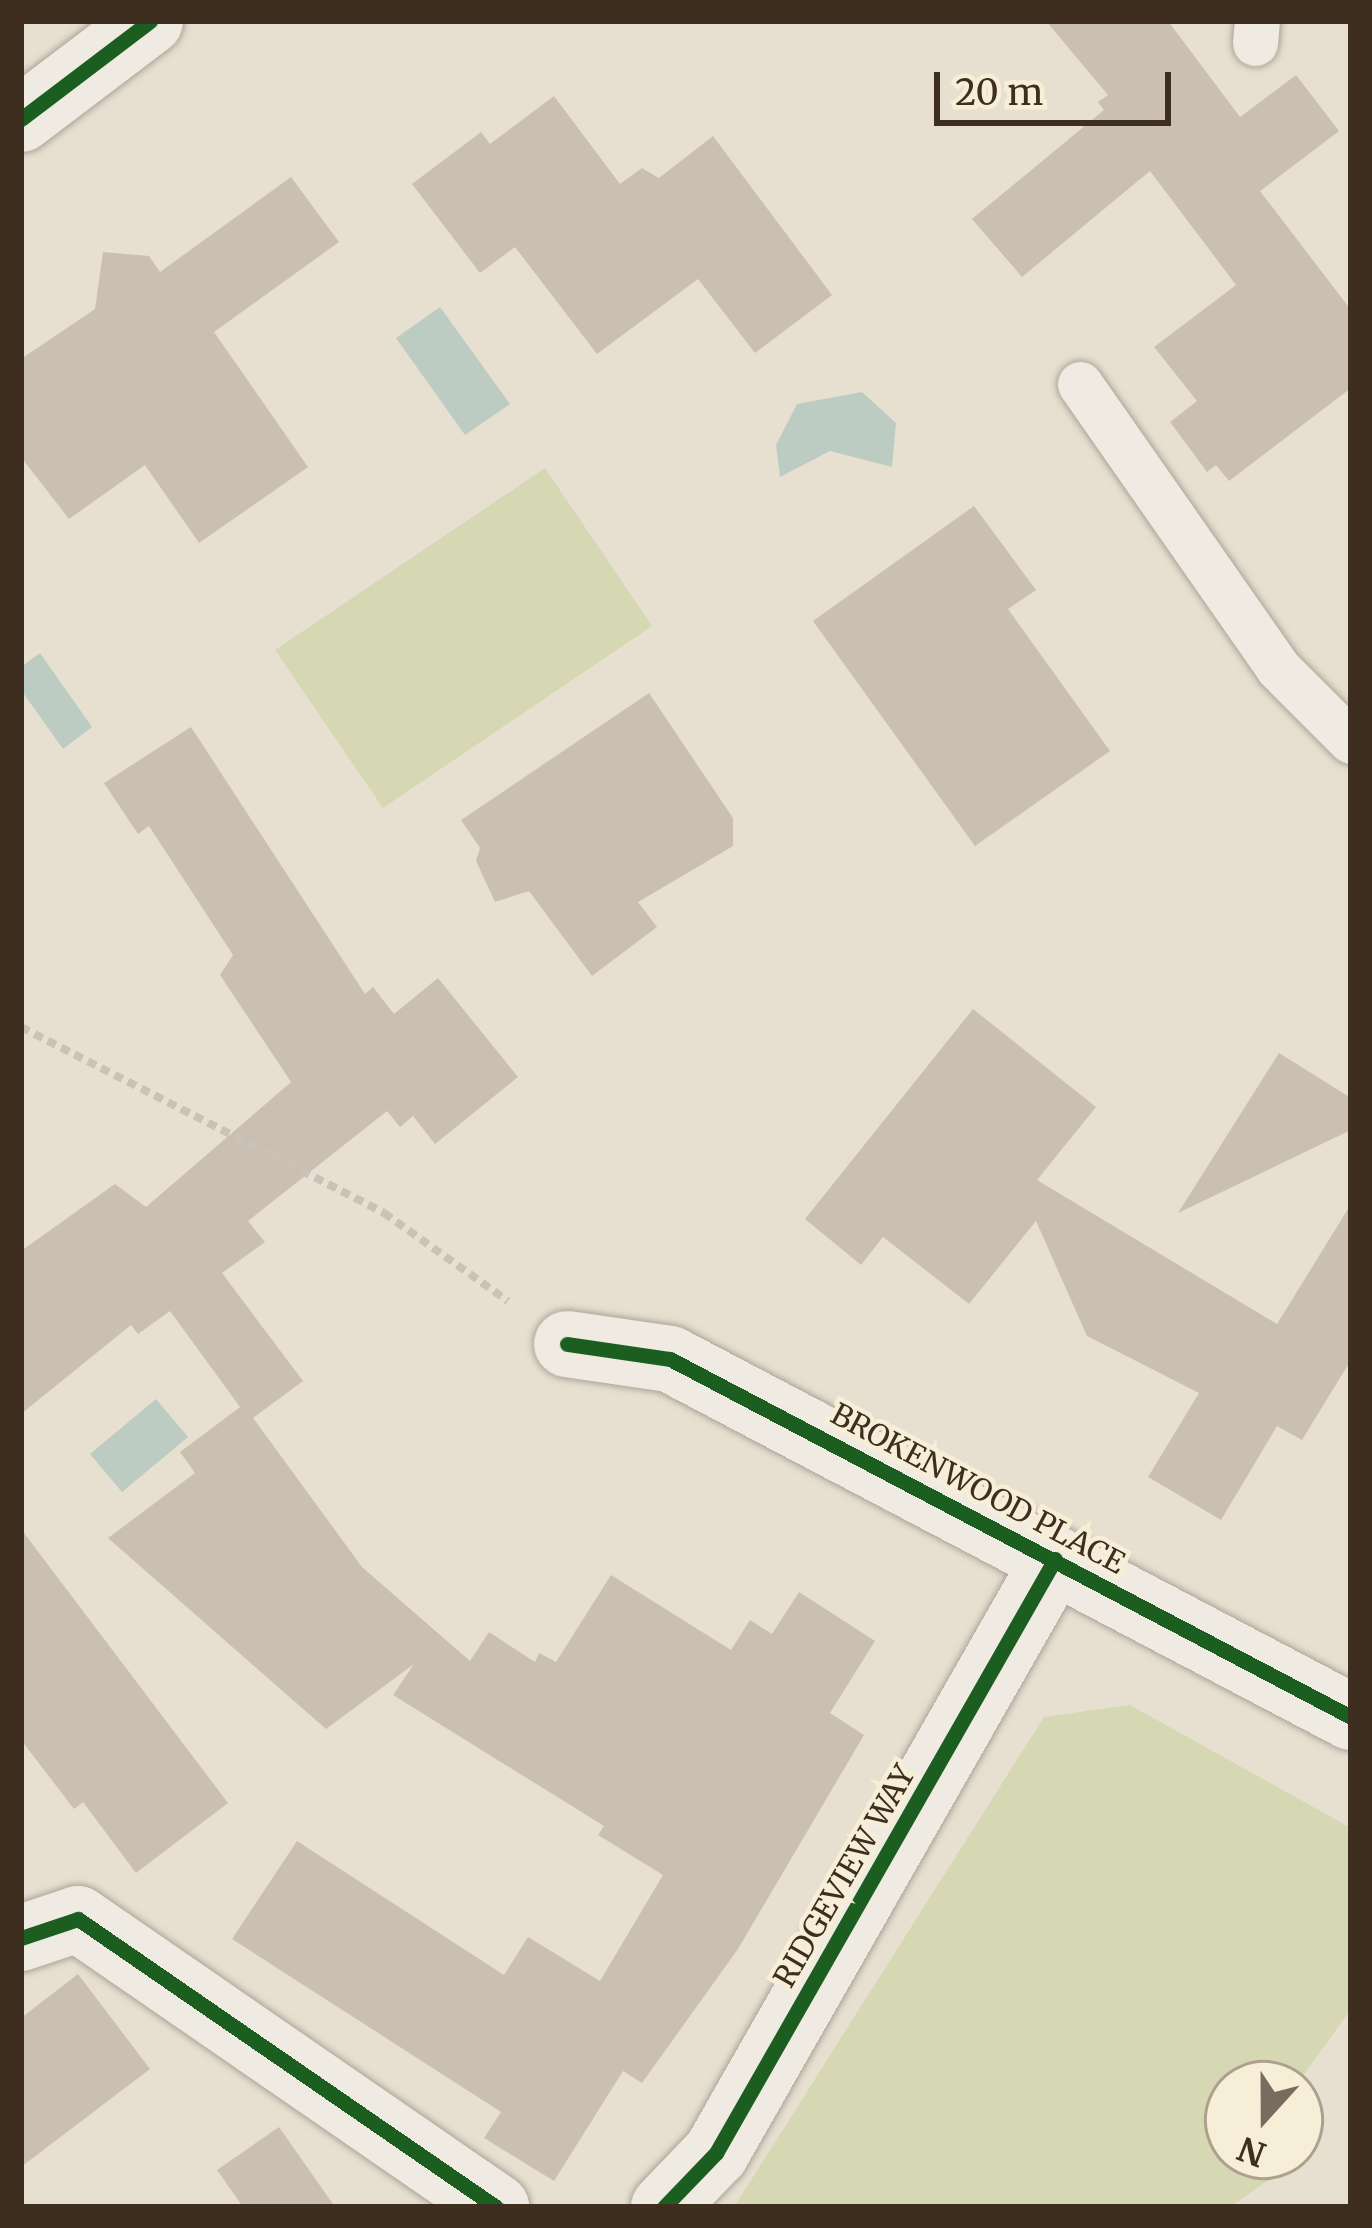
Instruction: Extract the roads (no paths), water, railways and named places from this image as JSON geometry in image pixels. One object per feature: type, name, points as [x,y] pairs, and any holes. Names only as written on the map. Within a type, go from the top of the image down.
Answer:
[{"type":"street","points":[[21,118],[150,21]]},
{"type":"street","name":"BROKENWOOD PLACE","points":[[567,1344],[670,1359],[1055,1559],[1344,1699]]},
{"type":"street","name":"RIDGEVIEW WAY","points":[[664,2207],[716,2153],[1055,1559]]},
{"type":"street","points":[[21,1938],[78,1919],[496,2207]]},
{"type":"lane","points":[[1079,384],[1278,668],[1351,741]]}]
